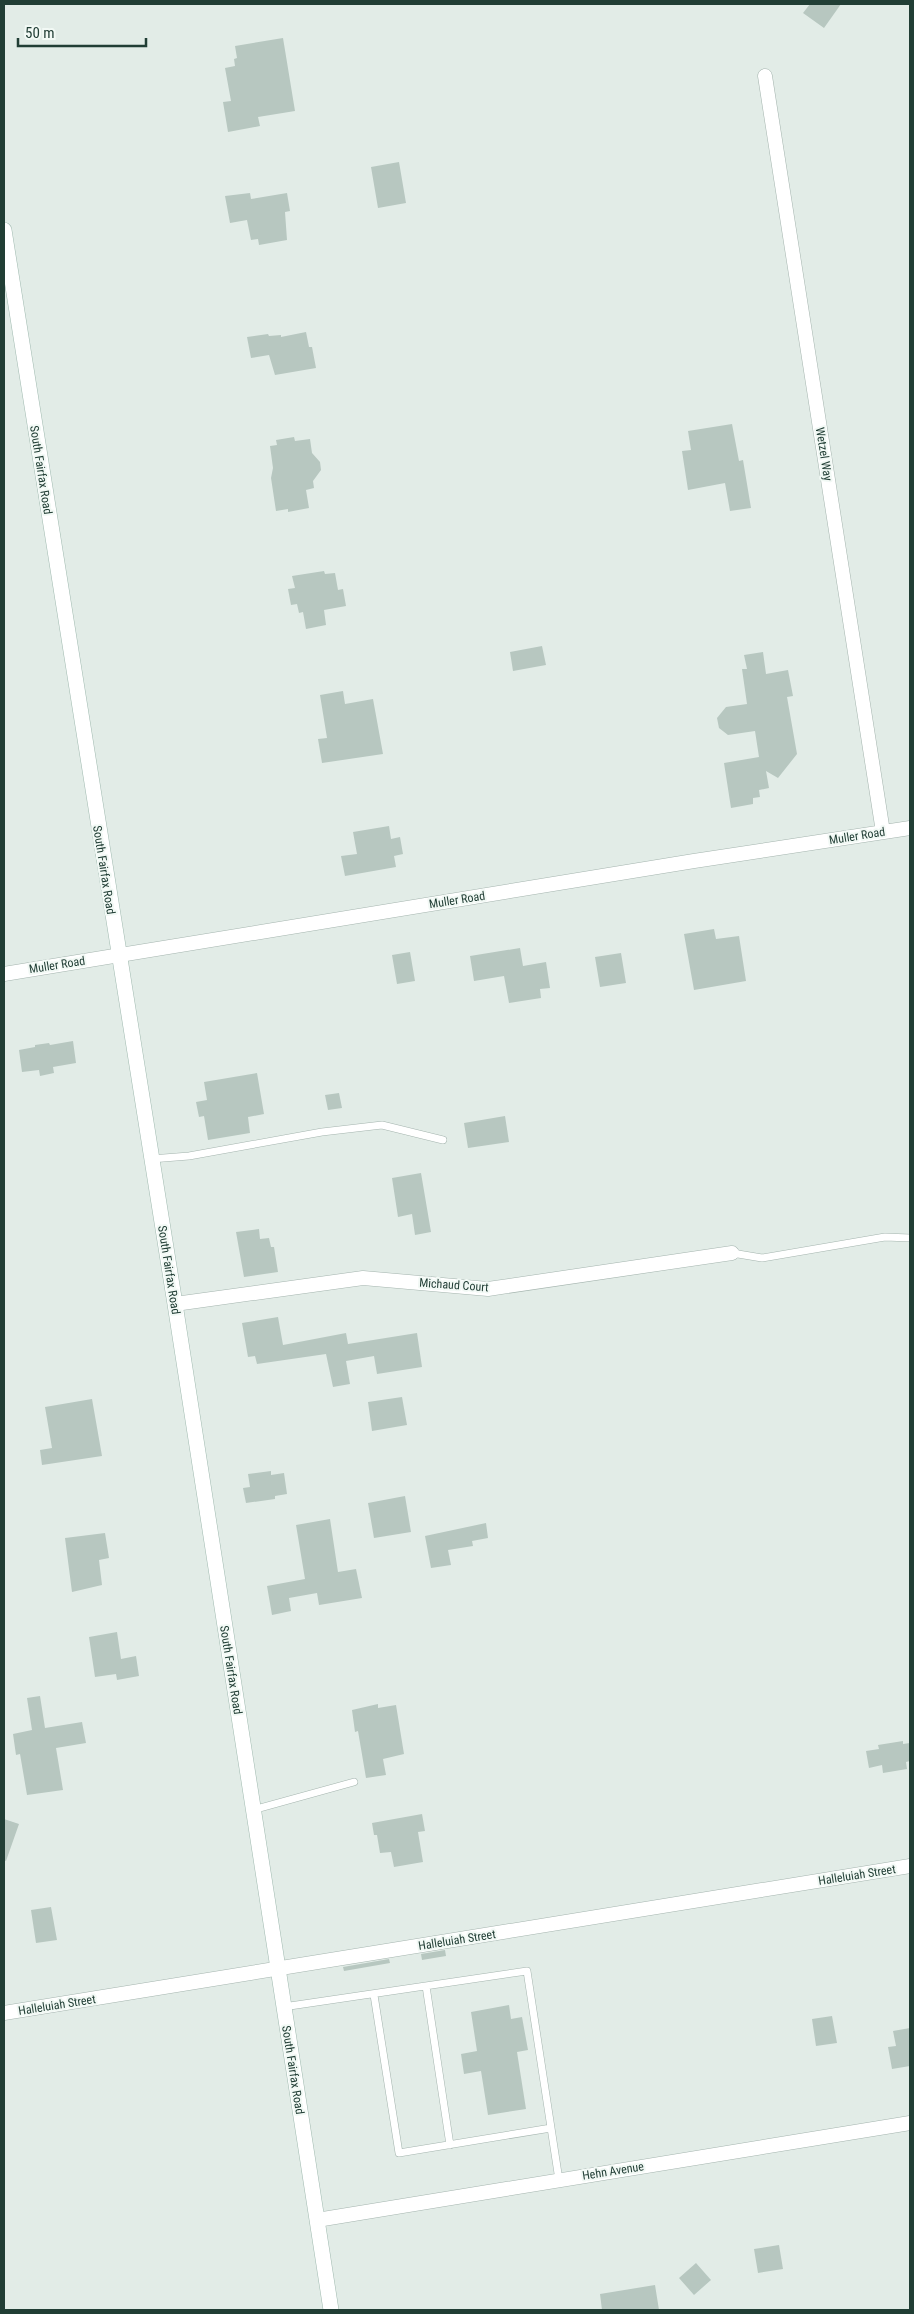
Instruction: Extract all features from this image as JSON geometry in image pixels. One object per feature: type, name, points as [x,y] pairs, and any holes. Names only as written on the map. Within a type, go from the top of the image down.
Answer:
[{"type":"street","name":"Wetzel Way","points":[[765,76],[883,832]]},
{"type":"street","name":"South Fairfax Road","points":[[4,230],[175,1304],[331,2310]]},
{"type":"street","name":"Muller Road","points":[[4,974],[910,828]]},
{"type":"street","name":"Michaud Court","points":[[175,1304],[363,1278],[488,1289],[732,1253]]},
{"type":"street","name":"Halleluiah Street","points":[[4,2014],[910,1866]]},
{"type":"street","name":"Hehn Avenue","points":[[317,2220],[910,2123]]},
{"type":"lane","points":[[151,1159],[189,1156],[322,1132],[382,1125],[442,1140]]},
{"type":"lane","points":[[732,1253],[762,1258],[884,1237],[910,1238]]},
{"type":"lane","points":[[253,1810],[354,1782]]},
{"type":"lane","points":[[283,2007],[527,1971],[559,2180]]},
{"type":"lane","points":[[426,1986],[450,2144]]},
{"type":"lane","points":[[374,1995],[399,2152],[552,2128]]},
{"type":"building","points":[[810,4],[841,4],[824,28],[803,13]]},
{"type":"building","points":[[283,38],[295,111],[258,117],[260,126],[228,132],[223,102],[231,101],[225,68],[235,66],[234,59],[237,58],[235,46]]},
{"type":"building","points":[[399,162],[406,203],[378,208],[371,167]]},
{"type":"building","points":[[250,193],[251,199],[287,193],[290,211],[285,212],[287,240],[259,245],[258,239],[251,240],[247,220],[230,223],[225,196]]},
{"type":"building","points":[[306,332],[309,347],[312,347],[316,368],[275,375],[269,355],[251,358],[247,337],[268,334],[269,336],[281,335],[281,337]]},
{"type":"building","points":[[732,424],[739,461],[743,460],[751,508],[730,511],[725,483],[688,490],[682,451],[691,450],[688,431]]},
{"type":"building","points":[[294,437],[295,441],[310,439],[312,453],[320,462],[321,470],[313,481],[314,488],[306,490],[309,508],[288,512],[288,509],[276,511],[271,478],[273,468],[270,446],[277,445],[276,440]]},
{"type":"building","points":[[324,571],[325,574],[335,573],[338,590],[343,589],[346,606],[324,610],[326,625],[306,629],[303,612],[299,613],[297,604],[291,605],[288,589],[295,588],[292,576]]},
{"type":"building","points":[[542,646],[546,665],[513,671],[510,652]]},
{"type":"building","points":[[763,652],[766,674],[788,670],[793,696],[787,697],[797,754],[778,778],[766,771],[769,788],[759,790],[760,797],[753,798],[753,804],[731,808],[724,763],[759,757],[755,731],[728,735],[719,728],[717,718],[726,707],[747,704],[742,669],[747,669],[744,655]]},
{"type":"building","points":[[343,691],[345,704],[373,699],[383,754],[322,763],[318,739],[327,738],[320,695]]},
{"type":"building","points":[[389,826],[391,839],[400,837],[403,854],[394,856],[396,867],[345,876],[341,856],[357,854],[353,832]]},
{"type":"building","points":[[714,929],[716,939],[739,936],[746,981],[694,990],[684,934]]},
{"type":"building","points":[[520,948],[523,966],[546,962],[550,988],[540,989],[541,998],[509,1003],[504,976],[474,981],[470,956]]},
{"type":"building","points":[[410,952],[415,981],[397,984],[392,955]]},
{"type":"building","points":[[621,953],[626,983],[600,987],[595,957]]},
{"type":"building","points":[[73,1041],[76,1063],[53,1067],[54,1073],[40,1076],[39,1070],[22,1072],[19,1050],[35,1047],[35,1045],[49,1043],[50,1045]]},
{"type":"building","points":[[257,1073],[264,1114],[248,1117],[250,1133],[208,1140],[204,1116],[199,1117],[196,1102],[207,1100],[204,1082]]},
{"type":"building","points":[[339,1093],[342,1108],[328,1110],[325,1095]]},
{"type":"building","points":[[505,1116],[509,1142],[468,1148],[464,1123]]},
{"type":"building","points":[[421,1173],[431,1232],[415,1235],[412,1214],[398,1217],[392,1178]]},
{"type":"building","points":[[259,1229],[260,1239],[269,1238],[271,1247],[274,1247],[278,1272],[244,1277],[236,1232]]},
{"type":"building","points":[[278,1317],[283,1345],[346,1333],[348,1344],[417,1333],[422,1367],[377,1374],[374,1356],[346,1361],[350,1384],[333,1387],[326,1354],[257,1364],[255,1356],[248,1357],[242,1323]]},
{"type":"building","points":[[402,1397],[407,1425],[372,1431],[368,1402]]},
{"type":"building","points":[[92,1399],[102,1456],[42,1465],[40,1450],[52,1448],[45,1407]]},
{"type":"building","points":[[271,1471],[271,1475],[284,1473],[287,1494],[275,1496],[275,1499],[246,1503],[243,1488],[250,1487],[248,1474]]},
{"type":"building","points":[[405,1496],[411,1532],[374,1538],[368,1503]]},
{"type":"building","points":[[330,1519],[338,1572],[356,1569],[362,1598],[319,1605],[317,1593],[289,1598],[291,1611],[272,1615],[267,1586],[305,1579],[296,1525]]},
{"type":"building","points":[[486,1523],[488,1538],[472,1541],[473,1546],[448,1550],[451,1565],[431,1568],[425,1536]]},
{"type":"building","points":[[105,1533],[109,1558],[99,1560],[102,1585],[72,1592],[65,1538]]},
{"type":"building","points":[[117,1632],[121,1659],[136,1656],[139,1676],[117,1680],[116,1674],[95,1677],[89,1637]]},
{"type":"building","points":[[40,1696],[45,1728],[82,1722],[86,1743],[56,1748],[63,1790],[27,1795],[20,1754],[16,1755],[13,1734],[32,1730],[27,1698]]},
{"type":"building","points":[[378,1704],[378,1708],[396,1705],[404,1754],[383,1759],[386,1775],[366,1778],[358,1731],[355,1732],[352,1710]]},
{"type":"building","points":[[903,1741],[903,1744],[910,1743],[910,1761],[906,1762],[907,1769],[883,1773],[882,1765],[869,1768],[866,1751],[879,1749],[878,1745]]},
{"type":"building","points":[[422,1814],[425,1831],[418,1832],[423,1862],[394,1867],[391,1852],[380,1853],[377,1835],[374,1835],[372,1823]]},
{"type":"building","points":[[4,1819],[19,1824],[6,1861],[4,1860]]},
{"type":"building","points":[[51,1907],[57,1940],[36,1943],[31,1910]]},
{"type":"building","points":[[445,1950],[446,1956],[422,1960],[421,1954]]},
{"type":"building","points":[[389,1959],[390,1963],[344,1971],[343,1967]]},
{"type":"building","points":[[509,2005],[511,2019],[522,2017],[528,2050],[517,2052],[526,2109],[488,2115],[481,2071],[464,2074],[461,2054],[477,2051],[471,2012]]},
{"type":"building","points":[[832,2016],[837,2043],[816,2046],[812,2019]]},
{"type":"building","points":[[910,2028],[910,2066],[892,2069],[888,2047],[896,2046],[893,2031]]},
{"type":"building","points":[[779,2245],[783,2269],[758,2273],[754,2249]]},
{"type":"building","points":[[696,2263],[711,2280],[694,2295],[679,2278]]},
{"type":"building","points":[[655,2285],[659,2310],[602,2310],[600,2294]]}]
